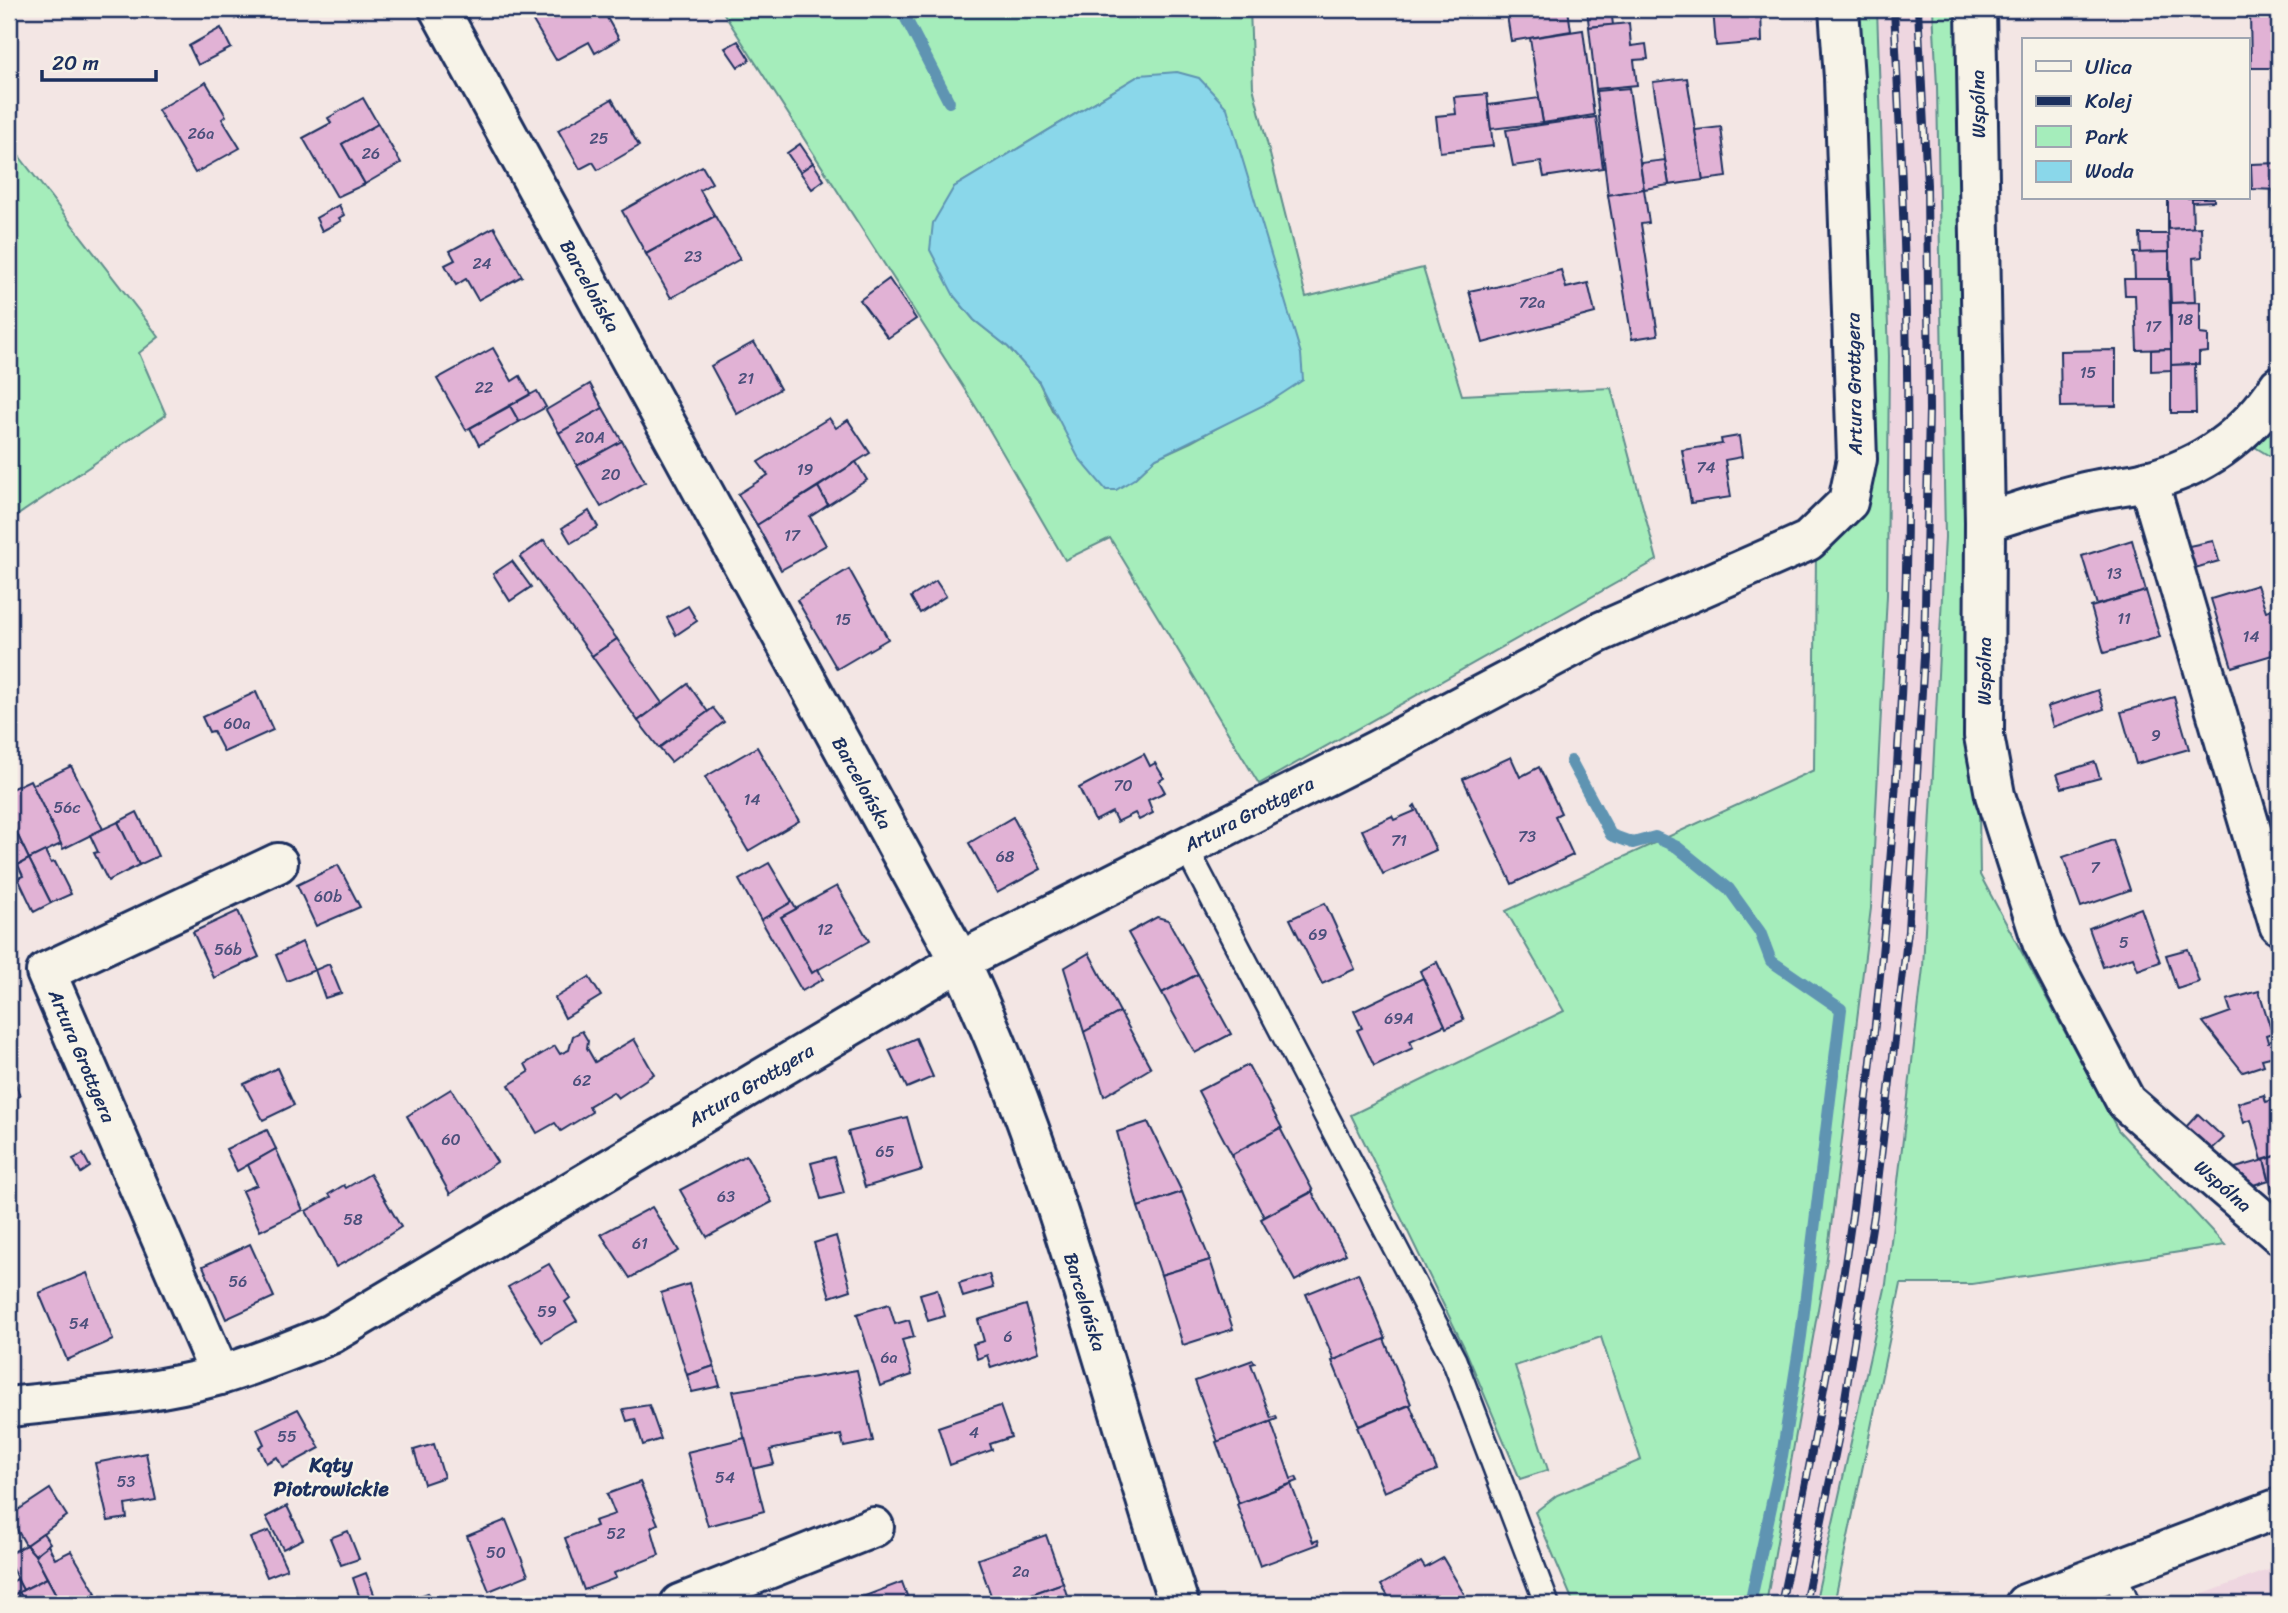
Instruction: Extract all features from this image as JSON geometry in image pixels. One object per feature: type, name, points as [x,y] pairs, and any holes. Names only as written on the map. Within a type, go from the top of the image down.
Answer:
[{"type":"street","name":"Barcelońska","points":[[439,9],[960,961],[1012,1079],[1062,1228],[1179,1604]]},
{"type":"street","name":"Artura Grottgera","points":[[9,1407],[149,1391],[220,1375],[331,1334],[960,961],[1377,750],[1598,633],[1808,541],[1848,502],[1857,459],[1844,78],[1839,9]]},
{"type":"street","name":"Wspólna","points":[[1976,9],[1985,522],[1984,736],[1995,794],[2042,942],[2126,1102],[2279,1234]]},
{"type":"street","points":[[1985,522],[2087,492],[2148,480],[2210,457],[2249,427],[2279,386]]},
{"type":"street","points":[[2148,480],[2279,925]]},
{"type":"street","name":"Artura Grottgera","points":[[220,1375],[46,972],[278,863]]},
{"type":"street","points":[[2025,1604],[2120,1588],[2279,1508]]},
{"type":"street","points":[[680,1604],[874,1527]]},
{"type":"lane","points":[[1185,846],[1454,1360],[1547,1604]]},
{"type":"shaded area","points":[[1877,9],[1933,9],[1937,87],[1945,537],[1923,968],[1886,1284],[1815,1604],[1766,1604],[1827,1258],[1881,753],[1887,595],[1889,356]]},
{"type":"shaded area","points":[[2279,1566],[2279,1604],[2180,1604],[2190,1599]]},
{"type":"green space","points":[[721,9],[1250,9],[1253,87],[1306,297],[1423,268],[1462,395],[1611,388],[1657,560],[1259,784],[1110,538],[1065,560],[979,412]],"holes":[[[1140,75],[1237,417],[1156,458],[1134,479],[1053,412],[1038,380],[1008,347],[974,320],[954,296],[954,187]]]},
{"type":"green space","points":[[1852,9],[1877,9],[1889,356],[1887,595],[1871,908],[1827,1258],[1766,1604],[1574,1604],[1535,1512],[1557,1495],[1641,1460],[1601,1337],[1515,1366],[1548,1470],[1520,1479],[1465,1349],[1351,1115],[1564,1011],[1506,911],[1814,770],[1816,552],[1854,523]]},
{"type":"green space","points":[[1933,9],[1967,9],[1980,875],[2118,1130],[2225,1245],[1972,1284],[1901,1284],[1834,1604],[1815,1604],[1886,1284],[1923,968],[1945,537],[1937,87]]},
{"type":"green space","points":[[9,143],[159,337],[139,353],[166,415],[9,521]]},
{"type":"green space","points":[[2279,418],[2279,462],[2255,447]]},
{"type":"water","points":[[1177,72],[1199,78],[1227,108],[1301,354],[1303,380],[1268,403],[1156,458],[1134,479],[1116,490],[1106,490],[1078,457],[1038,380],[1008,347],[974,320],[954,296],[930,250],[933,223],[954,187],[1140,75]]},
{"type":"building","points":[[229,9],[253,9],[235,19]]},
{"type":"building","points":[[526,9],[602,9],[619,39],[595,53],[589,42],[556,60]]},
{"type":"building","points":[[1506,9],[1568,9],[1571,31],[1511,41]]},
{"type":"building","points":[[1587,9],[1611,9],[1613,25],[1589,27]]},
{"type":"building","points":[[1713,9],[1761,9],[1762,42],[1716,46]]},
{"type":"building","points":[[2138,9],[2138,11],[2078,11]]},
{"type":"building","points":[[2250,12],[2279,12],[2279,68],[2251,68]]},
{"type":"building","points":[[1629,23],[1631,46],[1646,44],[1648,59],[1634,60],[1637,85],[1596,89],[1589,27]]},
{"type":"building","points":[[221,28],[231,48],[198,65],[189,46]]},
{"type":"building","points":[[1583,30],[1594,115],[1543,123],[1530,38]]},
{"type":"building","points":[[738,41],[750,60],[738,67],[725,48]]},
{"type":"building","points":[[1687,78],[1703,180],[1669,185],[1653,82]]},
{"type":"building","points":[[206,82],[226,116],[222,119],[240,148],[195,173],[158,110]]},
{"type":"building","points":[[1629,88],[1644,189],[1608,195],[1596,91]]},
{"type":"building","points":[[1487,94],[1493,146],[1440,152],[1436,116],[1456,114],[1454,97]]},
{"type":"building","points":[[363,98],[378,124],[342,144],[365,184],[337,197],[303,138],[331,123],[328,118]]},
{"type":"building","points":[[1539,98],[1543,123],[1491,129],[1488,105]]},
{"type":"building","points":[[612,99],[639,146],[598,170],[593,162],[580,169],[558,130]]},
{"type":"building","points":[[1596,117],[1603,168],[1544,177],[1541,162],[1513,166],[1506,130]]},
{"type":"building","points":[[378,124],[401,163],[365,184],[342,144]]},
{"type":"building","points":[[1721,127],[1727,177],[1703,180],[1695,130]]},
{"type":"building","points":[[800,144],[813,163],[800,172],[787,153]]},
{"type":"building","points":[[1665,160],[1669,185],[1644,189],[1640,163]]},
{"type":"building","points":[[813,163],[824,180],[812,189],[800,172]]},
{"type":"building","points":[[2278,163],[2278,190],[2252,189],[2251,164]]},
{"type":"building","points":[[702,166],[712,183],[700,190],[715,216],[646,254],[622,211]]},
{"type":"building","points":[[1644,189],[1649,223],[1641,224],[1658,335],[1632,339],[1608,195]]},
{"type":"building","points":[[2279,190],[2279,204],[2273,205],[2272,191]]},
{"type":"building","points":[[2168,200],[2192,200],[2193,228],[2168,229]]},
{"type":"building","points":[[2192,200],[2214,200],[2214,201]]},
{"type":"building","points":[[339,205],[344,215],[339,218],[341,221],[322,231],[316,218]]},
{"type":"building","points":[[715,216],[740,259],[671,298],[646,254]]},
{"type":"building","points":[[494,227],[522,276],[478,300],[466,279],[456,285],[445,265],[455,260],[450,251]]},
{"type":"building","points":[[2201,227],[2202,257],[2193,258],[2195,302],[2171,303],[2168,229]]},
{"type":"building","points":[[2140,234],[2168,234],[2169,252],[2141,253]]},
{"type":"building","points":[[2169,252],[2169,279],[2135,279],[2134,253]]},
{"type":"building","points":[[1561,270],[1566,288],[1588,283],[1595,313],[1483,343],[1469,291],[1488,289]]},
{"type":"building","points":[[889,279],[916,319],[888,338],[860,300]]},
{"type":"building","points":[[2124,279],[2169,279],[2171,349],[2137,350],[2135,295],[2125,295]]},
{"type":"building","points":[[2200,302],[2200,334],[2208,335],[2208,352],[2199,353],[2199,364],[2171,365],[2171,303]]},
{"type":"building","points":[[754,342],[780,389],[737,414],[711,366]]},
{"type":"building","points":[[493,348],[512,381],[520,376],[530,394],[466,430],[437,379]]},
{"type":"building","points":[[2171,349],[2171,370],[2151,371],[2151,350]]},
{"type":"building","points":[[2116,350],[2116,406],[2061,407],[2060,351]]},
{"type":"building","points":[[2195,364],[2196,413],[2171,413],[2171,365]]},
{"type":"building","points":[[590,384],[603,408],[559,433],[546,410]]},
{"type":"building","points":[[537,391],[546,407],[519,422],[510,406]]},
{"type":"building","points":[[510,406],[519,422],[479,445],[470,428]]},
{"type":"building","points":[[603,408],[622,441],[577,466],[559,433]]},
{"type":"building","points":[[829,418],[836,428],[848,420],[870,453],[757,525],[738,494],[768,475],[758,462]]},
{"type":"building","points":[[1739,436],[1742,457],[1725,460],[1731,497],[1691,503],[1682,450],[1722,444],[1721,439]]},
{"type":"building","points":[[622,441],[645,482],[601,507],[577,466]]},
{"type":"building","points":[[856,462],[867,480],[828,505],[818,487]]},
{"type":"building","points":[[818,487],[828,505],[810,517],[826,545],[781,570],[757,525]]},
{"type":"building","points":[[589,511],[598,527],[571,543],[562,528]]},
{"type":"building","points":[[544,540],[617,639],[592,656],[520,557]]},
{"type":"building","points":[[2132,540],[2146,591],[2097,605],[2082,556]]},
{"type":"building","points":[[2213,541],[2219,561],[2195,568],[2189,546]]},
{"type":"building","points":[[512,561],[531,587],[510,601],[493,574]]},
{"type":"building","points":[[849,569],[888,639],[837,669],[797,600]]},
{"type":"building","points":[[936,581],[946,596],[920,613],[911,597]]},
{"type":"building","points":[[2257,585],[2266,611],[2276,608],[2279,620],[2279,653],[2232,667],[2211,599]]},
{"type":"building","points":[[2146,591],[2160,637],[2104,653],[2091,607]]},
{"type":"building","points":[[688,606],[697,621],[676,635],[667,618]]},
{"type":"building","points":[[617,639],[662,703],[638,721],[592,656]]},
{"type":"building","points":[[688,684],[708,712],[659,748],[638,721]]},
{"type":"building","points":[[2098,690],[2104,709],[2053,727],[2047,707]]},
{"type":"building","points":[[256,692],[273,730],[224,752],[202,717]]},
{"type":"building","points":[[2174,697],[2189,749],[2136,764],[2121,712]]},
{"type":"building","points":[[713,708],[724,722],[671,762],[659,748]]},
{"type":"building","points":[[757,747],[799,821],[748,851],[705,777]]},
{"type":"building","points":[[1144,754],[1150,766],[1155,763],[1164,778],[1159,781],[1165,792],[1148,800],[1153,813],[1139,820],[1135,813],[1117,822],[1112,812],[1095,821],[1079,788]]},
{"type":"building","points":[[1511,757],[1520,777],[1539,767],[1561,813],[1555,816],[1573,855],[1512,884],[1463,779]]},
{"type":"building","points":[[2095,762],[2100,778],[2062,788],[2057,774]]},
{"type":"building","points":[[71,766],[103,829],[63,849],[32,785]]},
{"type":"building","points":[[30,780],[61,844],[29,859],[9,817],[9,790]]},
{"type":"building","points":[[1415,805],[1436,850],[1383,874],[1362,830],[1392,816],[1394,820],[1415,811]]},
{"type":"building","points":[[137,812],[158,856],[139,865],[118,822]]},
{"type":"building","points":[[9,817],[29,859],[9,870]]},
{"type":"building","points":[[1013,817],[1041,869],[997,893],[969,843]]},
{"type":"building","points":[[118,822],[139,865],[108,881],[94,853],[98,852],[90,835]]},
{"type":"building","points":[[2113,840],[2130,890],[2081,907],[2063,857]]},
{"type":"building","points":[[45,851],[51,863],[55,862],[71,894],[51,903],[29,859]]},
{"type":"building","points":[[29,859],[51,903],[34,912],[18,878],[23,876],[18,865]]},
{"type":"building","points":[[769,863],[792,902],[761,920],[739,880]]},
{"type":"building","points":[[338,865],[360,907],[316,926],[297,885]]},
{"type":"building","points":[[837,886],[869,941],[812,973],[781,917]]},
{"type":"building","points":[[792,902],[796,909],[781,917],[812,973],[818,969],[823,979],[802,991],[761,920]]},
{"type":"building","points":[[1325,903],[1355,969],[1322,984],[1290,919]]},
{"type":"building","points":[[2141,908],[2160,962],[2138,970],[2133,957],[2103,967],[2089,928]]},
{"type":"building","points":[[238,911],[259,957],[214,978],[193,932]]},
{"type":"building","points":[[1157,917],[1168,920],[1198,974],[1162,993],[1128,933]]},
{"type":"building","points":[[302,942],[315,970],[287,981],[276,955]]},
{"type":"building","points":[[2188,949],[2199,982],[2177,989],[2166,955]]},
{"type":"building","points":[[1089,953],[1120,1012],[1084,1032],[1064,968]]},
{"type":"building","points":[[1437,962],[1464,1020],[1446,1028],[1420,971]]},
{"type":"building","points":[[329,964],[341,993],[325,998],[315,970]]},
{"type":"building","points":[[1198,974],[1231,1034],[1195,1053],[1162,993]]},
{"type":"building","points":[[589,977],[601,996],[565,1018],[555,998]]},
{"type":"building","points":[[1423,978],[1445,1025],[1410,1041],[1413,1048],[1374,1066],[1357,1030],[1362,1028],[1354,1011]]},
{"type":"building","points":[[2259,991],[2272,1033],[2266,1035],[2268,1042],[2274,1040],[2278,1055],[2262,1059],[2264,1065],[2243,1072],[2203,1022],[2231,1012],[2227,1000]]},
{"type":"building","points":[[1120,1012],[1151,1068],[1104,1096],[1084,1032]]},
{"type":"building","points":[[582,1031],[595,1062],[634,1039],[654,1074],[618,1098],[613,1092],[589,1106],[592,1112],[561,1131],[555,1123],[537,1133],[509,1085],[529,1072],[525,1064],[555,1046],[560,1054],[569,1050],[573,1036]]},
{"type":"building","points":[[916,1038],[933,1077],[907,1088],[889,1050]]},
{"type":"building","points":[[1248,1065],[1282,1128],[1232,1155],[1198,1091]]},
{"type":"building","points":[[277,1068],[294,1105],[263,1120],[244,1084]]},
{"type":"building","points":[[14,1080],[20,1096],[9,1101],[9,1082]]},
{"type":"building","points":[[451,1089],[497,1162],[450,1194],[407,1116]]},
{"type":"building","points":[[2264,1095],[2266,1102],[2279,1098],[2279,1155],[2262,1160],[2251,1120],[2244,1123],[2238,1103]]},
{"type":"building","points":[[2198,1114],[2224,1138],[2210,1151],[2185,1128]]},
{"type":"building","points":[[907,1117],[922,1170],[865,1187],[848,1132]]},
{"type":"building","points":[[1148,1122],[1182,1192],[1138,1207],[1117,1132]]},
{"type":"building","points":[[1280,1128],[1313,1191],[1264,1217],[1231,1155]]},
{"type":"building","points":[[267,1130],[276,1149],[237,1171],[226,1149]]},
{"type":"building","points":[[276,1149],[303,1210],[260,1231],[242,1191],[257,1185],[248,1165]]},
{"type":"building","points":[[83,1154],[90,1167],[81,1173],[73,1159]]},
{"type":"building","points":[[746,1155],[772,1202],[707,1237],[680,1190]]},
{"type":"building","points":[[2279,1155],[2279,1190],[2273,1192],[2264,1160]]},
{"type":"building","points":[[834,1157],[844,1193],[821,1199],[811,1163]]},
{"type":"building","points":[[2264,1160],[2269,1180],[2247,1187],[2228,1170]]},
{"type":"building","points":[[370,1174],[401,1227],[336,1267],[306,1211],[331,1197],[329,1194],[344,1185],[346,1188]]},
{"type":"building","points":[[1182,1192],[1210,1260],[1161,1275],[1138,1207]]},
{"type":"building","points":[[1312,1192],[1346,1254],[1295,1281],[1261,1219]]},
{"type":"building","points":[[652,1207],[679,1251],[630,1278],[601,1234]]},
{"type":"building","points":[[836,1236],[851,1290],[830,1297],[814,1243]]},
{"type":"building","points":[[250,1244],[274,1297],[226,1319],[203,1266]]},
{"type":"building","points":[[1210,1260],[1233,1329],[1183,1345],[1161,1275]]},
{"type":"building","points":[[549,1264],[570,1298],[565,1302],[577,1321],[542,1342],[508,1287]]},
{"type":"building","points":[[87,1273],[113,1340],[67,1360],[39,1293]]},
{"type":"building","points":[[1358,1273],[1386,1339],[1334,1360],[1306,1294]]},
{"type":"building","points":[[989,1274],[993,1288],[963,1297],[959,1283]]},
{"type":"building","points":[[689,1284],[714,1366],[687,1375],[661,1293]]},
{"type":"building","points":[[937,1289],[945,1316],[928,1321],[920,1294]]},
{"type":"building","points":[[889,1304],[895,1324],[909,1320],[914,1337],[902,1340],[912,1375],[880,1386],[857,1314]]},
{"type":"building","points":[[1026,1305],[1039,1352],[991,1368],[987,1355],[977,1359],[973,1344],[984,1341],[978,1320]]},
{"type":"building","points":[[1384,1339],[1411,1404],[1359,1426],[1332,1361]]},
{"type":"building","points":[[1253,1360],[1255,1363],[1251,1364],[1271,1418],[1276,1416],[1277,1419],[1218,1442],[1195,1381]]},
{"type":"building","points":[[714,1366],[720,1386],[692,1392],[687,1375]]},
{"type":"building","points":[[857,1370],[873,1441],[844,1447],[841,1435],[770,1450],[774,1464],[752,1469],[733,1391]]},
{"type":"building","points":[[649,1405],[661,1439],[643,1445],[635,1419],[627,1421],[623,1409]]},
{"type":"building","points":[[1410,1405],[1437,1470],[1384,1492],[1357,1427]]},
{"type":"building","points":[[1000,1406],[1011,1437],[990,1444],[992,1450],[950,1465],[938,1427]]},
{"type":"building","points":[[298,1409],[320,1448],[283,1468],[277,1457],[266,1463],[259,1447],[264,1444],[257,1429]]},
{"type":"building","points":[[1271,1422],[1291,1479],[1296,1477],[1298,1481],[1239,1503],[1216,1442]]},
{"type":"building","points":[[745,1438],[764,1511],[708,1526],[687,1452]]},
{"type":"building","points":[[434,1444],[444,1477],[424,1484],[414,1450]]},
{"type":"building","points":[[146,1453],[156,1500],[125,1505],[127,1518],[108,1521],[95,1463]]},
{"type":"building","points":[[640,1482],[658,1524],[651,1527],[659,1555],[614,1573],[616,1578],[584,1590],[565,1538],[596,1526],[594,1521],[615,1514],[607,1494]]},
{"type":"building","points":[[1291,1484],[1313,1542],[1318,1540],[1319,1544],[1260,1566],[1237,1504]]},
{"type":"building","points":[[50,1489],[67,1516],[26,1545],[9,1516]]},
{"type":"building","points":[[287,1506],[303,1539],[283,1549],[266,1517]]},
{"type":"building","points":[[506,1520],[528,1575],[489,1591],[467,1536]]},
{"type":"building","points":[[269,1531],[287,1569],[267,1577],[250,1538]]},
{"type":"building","points":[[348,1531],[359,1559],[341,1565],[330,1538]]},
{"type":"building","points":[[43,1533],[50,1543],[35,1555],[26,1545]]},
{"type":"building","points":[[1046,1535],[1063,1583],[1002,1604],[994,1604],[978,1559]]},
{"type":"building","points":[[26,1545],[35,1555],[47,1578],[23,1590],[9,1563],[9,1554]]},
{"type":"building","points":[[48,1545],[55,1559],[71,1551],[96,1593],[75,1604],[61,1604],[35,1555]]},
{"type":"building","points":[[1443,1558],[1467,1599],[1457,1604],[1393,1604],[1381,1585],[1421,1562],[1425,1568]]},
{"type":"building","points":[[366,1573],[377,1602],[362,1604],[353,1578]]},
{"type":"building","points":[[47,1578],[60,1602],[26,1604],[19,1592]]},
{"type":"building","points":[[17,1579],[23,1590],[9,1597],[9,1584]]},
{"type":"building","points":[[902,1582],[910,1604],[844,1604]]},
{"type":"building","points":[[1063,1583],[1069,1602],[1029,1604],[1026,1596]]},
{"type":"building","points":[[19,1592],[25,1603],[9,1604],[9,1597]]},
{"type":"building","points":[[428,1593],[433,1604],[396,1604]]},
{"type":"waterway","points":[[901,9],[949,102]]},
{"type":"waterway","points":[[1571,761],[1611,835],[1633,843],[1655,837],[1677,847],[1729,889],[1760,932],[1771,961],[1841,1009],[1801,1336],[1782,1456],[1750,1604]]},
{"type":"railway","points":[[1781,1604],[1820,1410],[1852,1216],[1877,1006],[1895,795],[1906,573],[1907,412],[1904,250],[1894,9]]},
{"type":"railway","points":[[1805,1604],[1840,1430],[1874,1215],[1908,931],[1924,656],[1929,409],[1927,185],[1918,9]]},
{"type":"district","name":"Kąty Piotrowickie","points":[[331,1477]]}]
